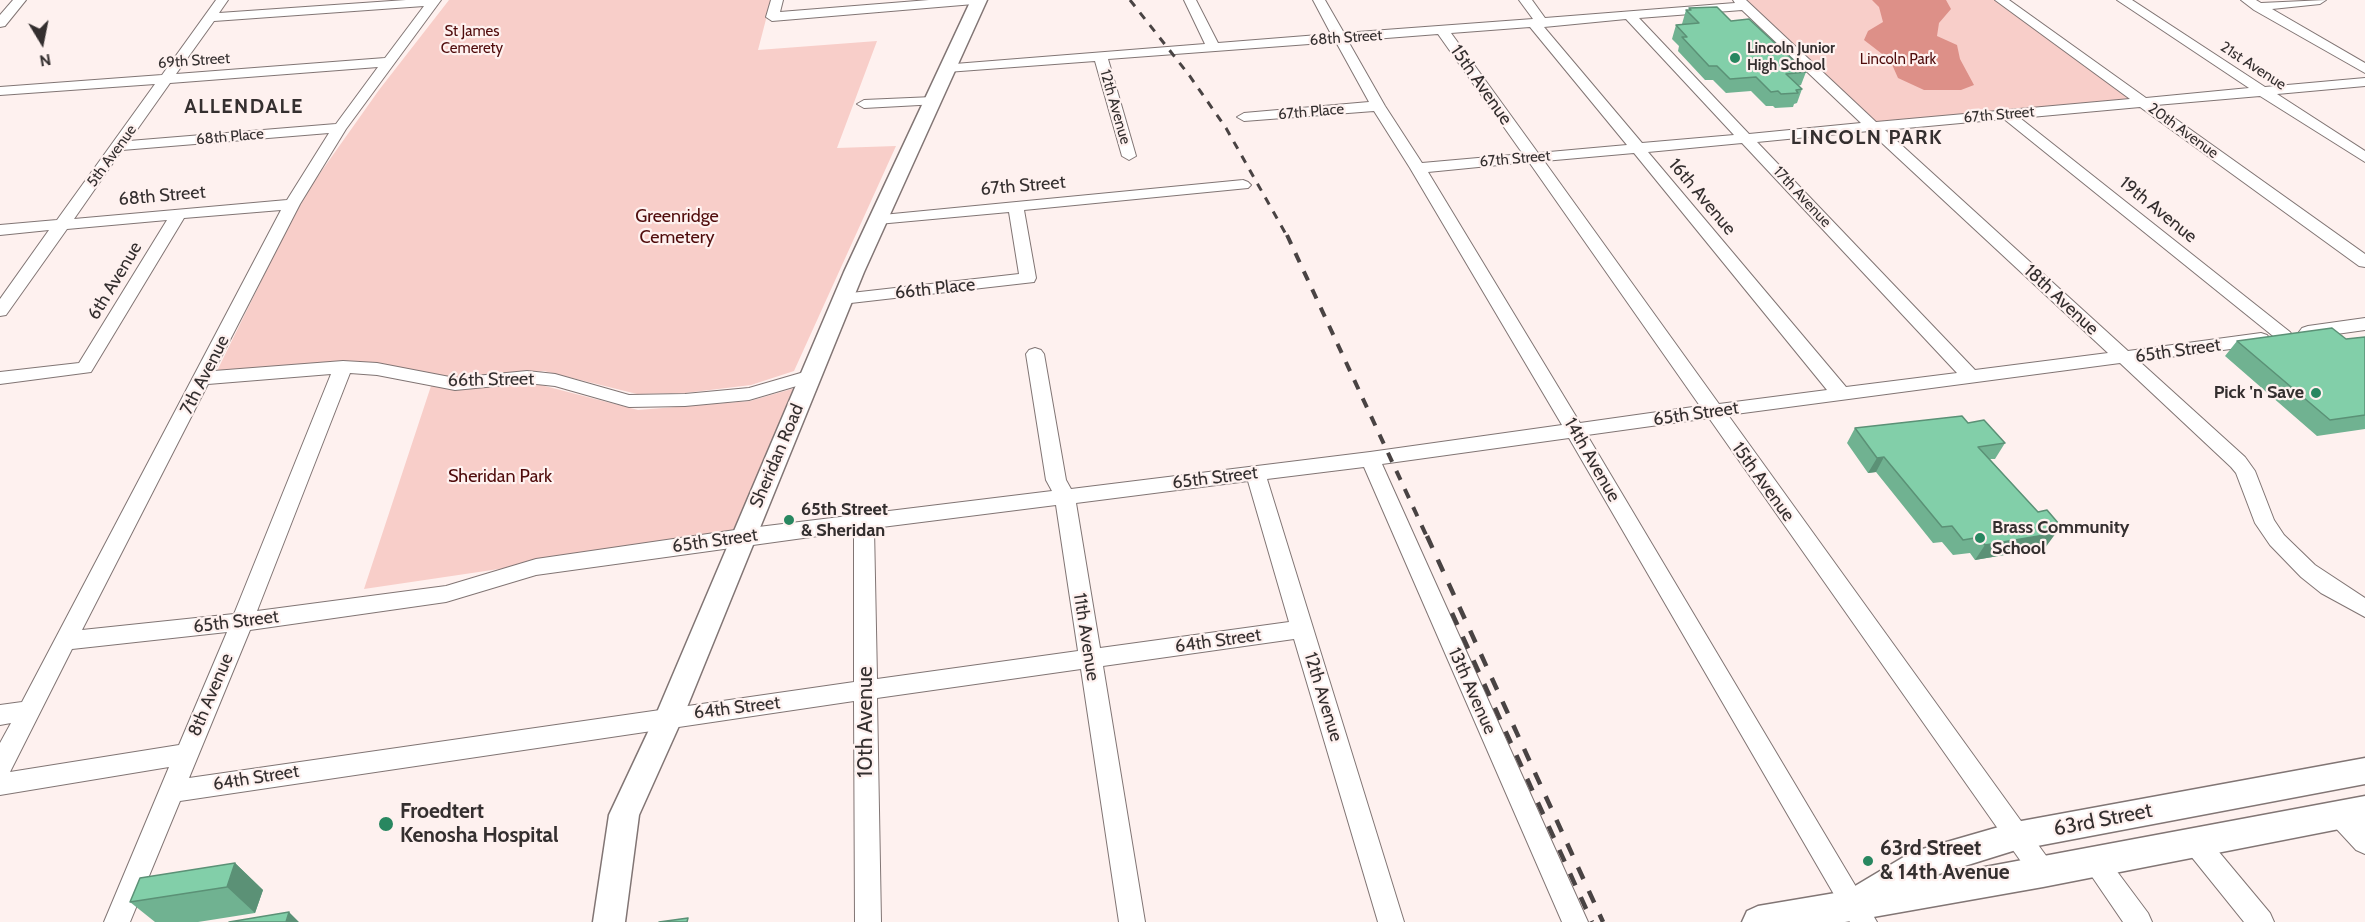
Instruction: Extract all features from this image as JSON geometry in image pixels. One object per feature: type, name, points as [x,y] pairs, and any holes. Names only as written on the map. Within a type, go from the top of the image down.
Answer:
[{"type":"main road","name":"Sheridan Road","points":[[609,922],[624,814],[669,717],[842,299],[933,101],[976,0]]},
{"type":"main road","name":"63rd Street","points":[[1858,914],[1923,862],[2016,836],[2365,771]]},
{"type":"main road","name":"63rd Street","points":[[1758,922],[1858,914],[2043,872],[2353,812]]},
{"type":"street","points":[[0,23],[20,0]]},
{"type":"street","name":"5th Avenue","points":[[0,311],[168,80],[222,0]]},
{"type":"street","points":[[777,0],[772,17],[976,0]]},
{"type":"street","points":[[1191,0],[1214,49]]},
{"type":"street","name":"14th Avenue","points":[[1318,0],[1378,106],[1418,168],[1575,431],[1858,914]]},
{"type":"street","name":"16th Avenue","points":[[1525,0],[1539,23],[1636,148],[1842,395]]},
{"type":"street","name":"20th Avenue","points":[[2001,0],[2365,262]]},
{"type":"street","name":"21st Avenue","points":[[2123,0],[2365,159]]},
{"type":"street","points":[[2253,3],[2320,0]]},
{"type":"street","points":[[211,17],[434,1]]},
{"type":"street","name":"7th Avenue","points":[[0,766],[204,378],[292,204],[340,128],[434,1]]},
{"type":"street","name":"68th Street","points":[[947,68],[1630,16],[1742,3]]},
{"type":"street","name":"18th Avenue","points":[[1742,3],[1873,127],[2238,462],[2245,471],[2265,523],[2291,555],[2329,587],[2365,608]]},
{"type":"street","points":[[2253,3],[2365,69]]},
{"type":"street","name":"17th Avenue","points":[[1630,16],[1972,378]]},
{"type":"street","name":"15th Avenue","points":[[1443,31],[2043,872]]},
{"type":"street","name":"12th Avenue","points":[[1101,57],[1129,156]]},
{"type":"street","name":"69th Street","points":[[0,92],[391,62]]},
{"type":"street","name":"67th Street","points":[[1418,168],[2365,82]]},
{"type":"street","points":[[864,104],[933,101]]},
{"type":"street","name":"67th Place","points":[[1244,117],[1378,106]]},
{"type":"street","name":"19th Avenue","points":[[2008,114],[2284,336]]},
{"type":"street","name":"68th Place","points":[[120,146],[340,128]]},
{"type":"street","name":"67th Street","points":[[878,219],[1242,185]]},
{"type":"street","name":"68th Street","points":[[0,230],[292,204]]},
{"type":"street","name":"66th Place","points":[[842,299],[1028,278],[1016,207]]},
{"type":"street","name":"6th Avenue","points":[[0,378],[85,368],[179,214]]},
{"type":"street","name":"65th Street","points":[[67,641],[242,622],[446,594],[536,567],[742,537],[1370,459],[1712,411],[2125,359],[2365,324]]},
{"type":"street","name":"11th Avenue","points":[[1035,354],[1056,480],[1065,496],[1132,922]]},
{"type":"street","name":"66th Street","points":[[204,378],[343,367],[377,369],[455,384],[527,377],[555,380],[629,401],[686,400],[749,394],[811,376]]},
{"type":"street","name":"8th Avenue","points":[[117,922],[242,622],[343,367]]},
{"type":"street","name":"13th Avenue","points":[[1370,459],[1575,922]]},
{"type":"street","name":"12th Avenue","points":[[1255,473],[1391,922]]},
{"type":"street","name":"10th Avenue","points":[[864,523],[868,922]]},
{"type":"street","name":"64th Street","points":[[172,791],[669,717],[1303,629]]},
{"type":"street","points":[[0,715],[30,711]]},
{"type":"street","points":[[0,784],[187,754]]},
{"type":"street","points":[[2353,812],[2365,842]]},
{"type":"street","points":[[2195,842],[2261,922]]},
{"type":"street","points":[[2094,862],[2139,922]]},
{"type":"green space","name":"Greenridge Cemetery","points":[[449,0],[771,0],[758,50],[877,41],[837,148],[896,146],[794,371],[751,385],[685,393],[637,394],[544,371],[484,377],[440,377],[352,361],[217,371],[301,200],[379,90]]},
{"type":"green space","name":"Lincoln Park","points":[[1742,0],[1996,0],[2131,99],[1877,123]]},
{"type":"green space","name":"Sheridan Park","points":[[537,384],[638,410],[750,401],[795,388],[735,534],[364,589],[431,386],[463,389]]},
{"type":"shaded area","points":[[1872,0],[1946,0],[1951,9],[1939,23],[1937,36],[1957,45],[1960,59],[1974,85],[1961,90],[1924,90],[1898,78],[1890,60],[1864,40],[1868,31],[1883,22],[1879,7]]},
{"type":"building","points":[[1717,7],[1731,21],[1749,19],[1806,72],[1786,74],[1802,89],[1796,90],[1798,93],[1771,92],[1756,77],[1730,79],[1717,66],[1709,66],[1682,37],[1687,37],[1676,25],[1699,23],[1686,10],[1691,10],[1689,8]]},
{"type":"building","name":"Pick 'n Save","points":[[2332,328],[2346,339],[2365,337],[2365,415],[2330,420],[2237,341]]},
{"type":"building","name":"Brass Community School","points":[[1962,416],[1968,423],[1984,420],[2005,443],[1978,447],[2038,512],[2047,510],[2059,524],[2050,526],[2056,533],[1985,545],[1980,537],[1963,540],[1952,526],[1942,527],[1884,457],[1877,458],[1855,428]]},
{"type":"building","points":[[235,863],[227,887],[130,902],[140,878]]},
{"type":"building","points":[[289,912],[286,922],[229,922]]},
{"type":"building","points":[[688,918],[687,922],[659,922]]},
{"type":"railway","points":[[1130,0],[1189,75],[1226,128],[1287,236]]},
{"type":"railway","points":[[1287,235],[1427,537]]},
{"type":"railway","points":[[1427,536],[1603,922]]},
{"type":"railway","points":[[1452,613],[1592,922]]},
{"type":"place","name":"Lincoln Junior High School","points":[[1735,58]]},
{"type":"place","name":"Pick 'n Save","points":[[2316,393]]},
{"type":"place","name":"65th Street & Sheridan","points":[[789,520]]},
{"type":"place","name":"Brass Community School","points":[[1980,538]]},
{"type":"place","name":"Froedtert Kenosha Hospital","points":[[386,824]]},
{"type":"place","name":"63rd Street & 14th Avenue","points":[[1868,861]]},
{"type":"district","name":"ALLENDALE","points":[[244,107]]},
{"type":"district","name":"LINCOLN PARK","points":[[1867,138]]},
{"type":"park label","name":"St James Cemerety","points":[[472,40]]}]
